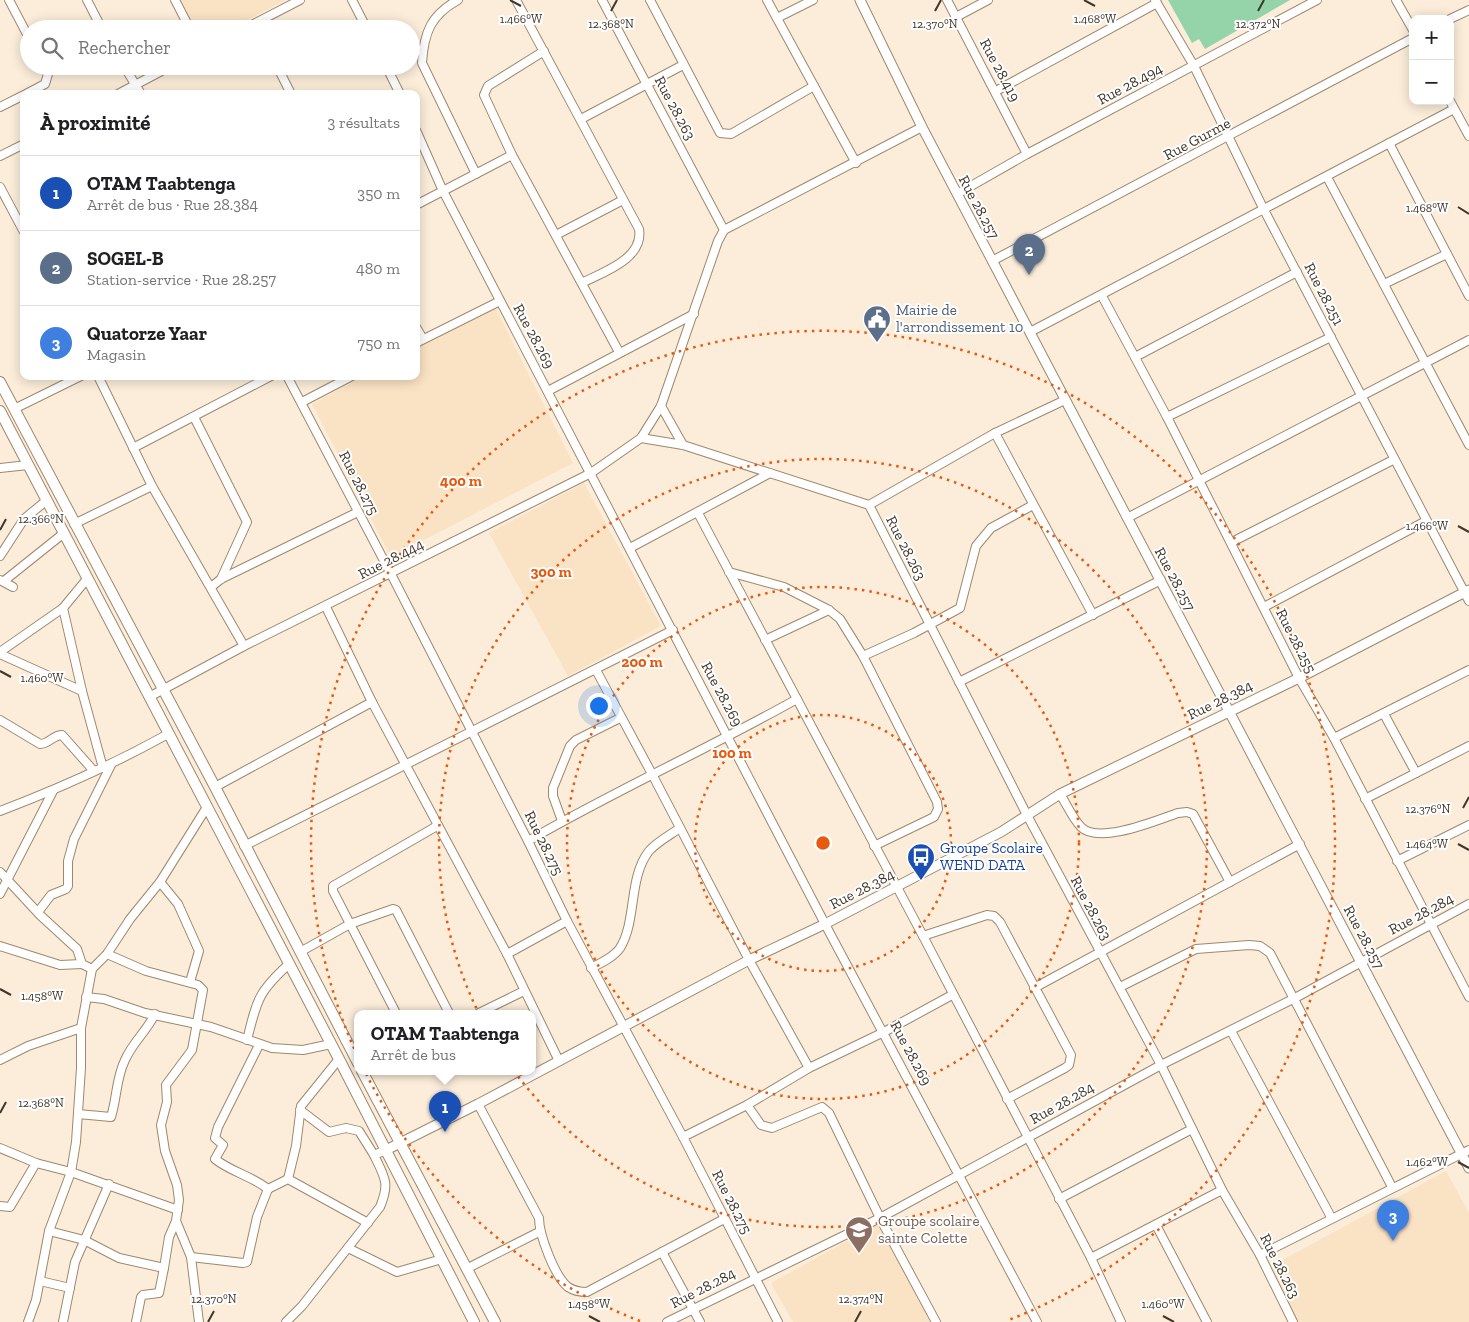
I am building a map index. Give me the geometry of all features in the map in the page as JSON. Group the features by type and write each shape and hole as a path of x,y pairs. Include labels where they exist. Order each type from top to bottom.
{"main road":[{"path":"0,382 215,787 354,1055"},
{"path":"0,411 339,1059 474,1322"},
{"path":"364,1075 495,1322"}],"street":[{"path":"9,0 20,21"},
{"path":"87,0 97,20"},
{"path":"174,0 185,20"},
{"path":"267,20 300,0"},
{"path":"352,0 362,20"},
{"path":"458,0 444,8 431,23 423,42 422,62 476,174"},
{"path":"516,0 639,229 637,242 628,259 582,284"},
{"name":"Rue 28.263","path":"602,0 724,230"},
{"path":"650,0 720,133 731,134 814,86"},
{"path":"767,0 856,163"},
{"path":"777,18 813,0"},
{"name":"Rue 28.257","path":"860,0 922,127 1161,580 1227,711 1465,1152 1469,1168"},
{"name":"Rue 28.419","path":"947,0 996,91 1027,154"},
{"path":"956,17 988,0"},
{"name":"Rue 28.494","path":"957,194 1027,154 1317,0"},
{"path":"1396,0 1409,23"},
{"path":"996,91 1156,2"},
{"name":"Rue 28.251","path":"1156,2 1194,66 1263,208 1393,460 1466,591 1469,602"},
{"path":"1454,17 1469,10"},
{"name":"Rue Gurme","path":"992,261 1409,40"},
{"path":"544,51 484,91 484,95 512,155 619,352"},
{"path":"581,119 683,64"},
{"path":"33,90 45,84 48,75"},
{"path":"130,75 140,90"},
{"path":"125,90 154,75"},
{"path":"280,75 286,90"},
{"path":"390,75 398,90"},
{"path":"0,107 20,97"},
{"path":"1030,332 1102,296 1263,208 1327,177 1452,105 1469,136"},
{"path":"922,127 724,230 718,241 661,406 641,438 683,445 869,505 995,433 1065,400"},
{"name":"Rue 28.269","path":"420,139 443,191 500,301 591,472 825,924 1037,1322"},
{"path":"1389,143 1469,296"},
{"path":"0,156 20,146"},
{"path":"420,203 512,155"},
{"path":"1327,177 1469,445"},
{"path":"0,187 20,224"},
{"path":"556,236 623,200"},
{"path":"1384,284 1447,254"},
{"path":"1135,357 1297,272"},
{"name":"Rue 28.255","path":"1102,296 1167,417 1198,481 1232,542 1299,678 1334,738 1430,925 1467,987 1469,997"},
{"path":"420,341 500,301"},
{"path":"548,391 694,314"},
{"path":"1167,417 1331,337"},
{"path":"1127,518 1469,340"},
{"path":"14,409 73,380"},
{"path":"100,380 152,486 244,646"},
{"path":"133,448 263,380"},
{"name":"Rue 28.275","path":"288,380 302,402 528,841 566,921 683,1137 778,1322"},
{"path":"302,402 344,380"},
{"path":"661,406 683,445"},
{"path":"194,417 247,522 222,579"},
{"path":"995,433 1093,616"},
{"name":"Rue 28.444","path":"148,697 244,646 326,607 591,472 641,438"},
{"path":"1232,542 1393,460"},
{"path":"0,468 28,464"},
{"path":"630,548 770,473"},
{"path":"74,524 152,486"},
{"path":"0,556 24,519 47,500"},
{"name":"Rue 28.263","path":"869,505 1028,816 1161,1065 1222,1190 1260,1255 1293,1322"},
{"path":"863,656 960,608 976,546 991,528 1033,505"},
{"path":"211,587 222,579 358,512"},
{"path":"698,513 897,886 952,996 1091,1258 1121,1322"},
{"path":"1264,607 1426,521"},
{"path":"13,587 2,580 64,533"},
{"path":"729,572 784,587 829,610 840,619 863,656 937,802 938,810 934,816 874,846"},
{"path":"82,691 0,653 63,608 87,579"},
{"path":"959,682 1161,580"},
{"name":"Rue 28.384","path":"536,1073 748,960 825,924 897,886 1028,816 1060,794 1227,711 1299,678 1466,591"},
{"path":"326,607 372,702 507,954 534,1010"},
{"path":"63,608 82,691 103,768"},
{"path":"765,640 829,610"},
{"path":"244,846 673,630"},
{"path":"596,670 748,960 809,1068"},
{"path":"1334,738 1469,670"},
{"path":"528,841 652,774 729,737 797,699"},
{"path":"215,787 372,702"},
{"path":"1384,714 1416,774"},
{"path":"562,821 553,796 554,788 570,746 576,740 620,718"},
{"path":"0,720 40,744 44,744 57,735 62,735 93,770"},
{"path":"0,811 53,791 93,770 111,765 168,734"},
{"path":"1365,799 1469,746"},
{"path":"38,912 50,895 66,889 68,886 68,861 74,839 111,765"},
{"path":"0,894 53,791"},
{"path":"1060,794 1081,827 1090,833 1107,834 1178,813 1187,812 1193,814 1230,882"},
{"path":"28,1322 40,1282 49,1231 71,1172 78,1114 81,1028 92,969 107,954 130,919 160,882 206,807"},
{"path":"1397,861 1469,825"},
{"path":"394,1010 333,891 333,886 437,826"},
{"path":"591,968 607,959 619,948 628,922 638,875 649,852 680,828"},
{"path":"1034,988 1300,844"},
{"path":"0,872 77,950 82,964"},
{"path":"160,882 178,904 199,951 190,982"},
{"name":"Rue 28.284","path":"667,1322 880,1218 1161,1065 1295,998 1469,904"},
{"path":"300,952 350,924 389,908 396,910 447,1010"},
{"path":"923,936 987,915 994,916 1000,922 1071,1055 1071,1060 1065,1068 1007,1099"},
{"path":"507,954 566,921"},
{"path":"1120,987 1196,949 1250,945 1260,946 1270,953 1392,1187"},
{"path":"0,946 60,965 82,964 92,969"},
{"path":"107,954 146,971 190,982 202,987 203,990 192,1050 166,1085 167,1102 161,1125 165,1152 177,1185 178,1210 176,1221 169,1237 159,1293 143,1294 136,1322"},
{"path":"247,1040 256,1004 266,984 289,964"},
{"path":"485,1010 524,991"},
{"path":"683,1137 747,1104 809,1068 884,1032 952,996"},
{"path":"86,997 104,999 133,1009 198,1023 259,1045 303,1050 331,1044"},
{"path":"78,1114 111,1117 117,1081 125,1059 134,1044 147,1030 155,1014"},
{"path":"536,1015 559,1061"},
{"path":"0,1060 9,1053 81,1028"},
{"path":"1231,1031 1331,1217"},
{"path":"259,1045 218,1127 216,1140 223,1145 215,1159 241,1176 259,1181 268,1189"},
{"path":"191,1257 245,1263 257,1217 268,1189 288,1179 296,1146 300,1110 339,1059"},
{"name":"Rue 28.384","path":"386,1150 533,1075"},
{"path":"478,1104 539,1218 539,1232 562,1281 567,1286 580,1292 587,1292 724,1219"},
{"path":"747,1104 761,1125 772,1128 779,1127 816,1109 822,1107 826,1109 880,1218 936,1322"},
{"path":"286,1322 302,1306 368,1223 386,1195 384,1175 359,1131 346,1128 329,1132 300,1110"},
{"path":"1059,1199 1192,1129"},
{"path":"0,1148 36,1163 109,1184 178,1210"},
{"path":"374,1155 386,1150"},
{"path":"1260,1255 1331,1217 1465,1152"},
{"path":"0,1206 10,1208 36,1163"},
{"path":"288,1179 368,1223"},
{"path":"63,1322 73,1268 109,1184"},
{"path":"1091,1258 1222,1190"},
{"path":"176,1221 191,1257 199,1322"},
{"path":"1156,1225 1207,1322"},
{"path":"49,1231 84,1240 119,1258 164,1268"},
{"path":"466,1269 539,1232"},
{"path":"348,1248 397,1272 442,1259"},
{"path":"662,1252 700,1322"},
{"path":"40,1282 70,1288"}],"shaded area":[{"path":"177,0 286,0 247,20 187,20"},
{"path":"495,307 573,463 391,557 312,404 357,380 420,380 420,347"},
{"path":"584,483 661,626 568,676 489,533"},
{"path":"1446,1171 1469,1213 1469,1322 1295,1322 1266,1269"},
{"name":"Groupe scolaire sainte Colette","path":"878,1224 930,1322 793,1322 771,1283"}],"green space":[{"path":"1168,0 1290,0 1205,49 1199,39 1192,43"}],"place":[{"name":"SOGEL-B","path":"1029,275"},
{"name":"Mairie de l'arrondissement 10","path":"877,343"},
{"name":"Groupe Scolaire WEND DATA","path":"921,881"},
{"name":"OTAM Taabtenga","path":"445,1132"},
{"name":"Quatorze Yaar","path":"1393,1241"},
{"name":"Groupe scolaire sainte Colette","path":"859,1254"}]}
